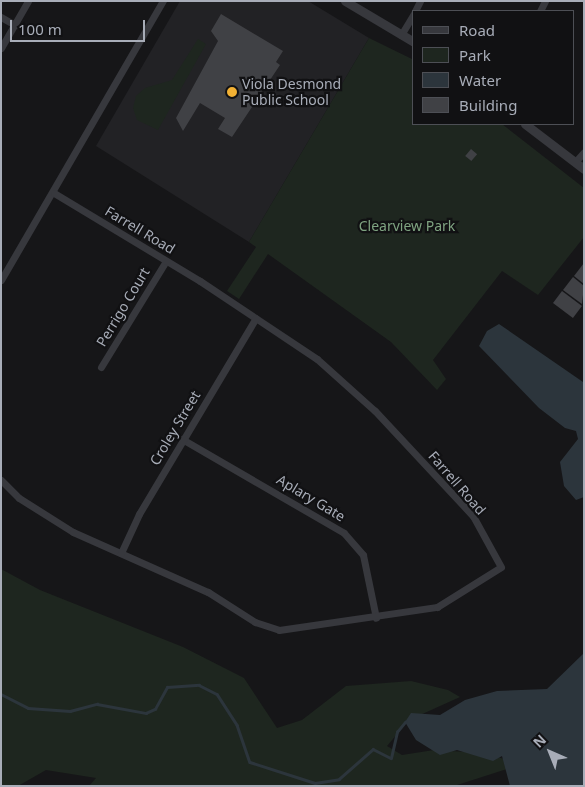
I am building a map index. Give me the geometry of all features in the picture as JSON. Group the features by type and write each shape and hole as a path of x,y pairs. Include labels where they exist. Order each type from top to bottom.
{"street":[{"path":"1,48 28,1"},
{"path":"1,280 54,193 163,1"},
{"path":"345,1 412,41"},
{"path":"402,34 412,16"},
{"path":"1,17 15,25"},
{"path":"526,125 584,169"},
{"path":"575,162 584,152"},
{"name":"Farrell Road","path":"1,480 20,498 73,532 121,553 279,630 437,608 501,567 473,516 375,411 317,359 166,260 54,193"},
{"name":"Perrigo Court","path":"101,367 166,260"},
{"name":"Croley Street","path":"121,553 182,439 256,318"},
{"name":"Aplary Gate","path":"182,439 344,533 363,555 376,618"}],"shaded area":[{"name":"Viola Desmond Public School","path":"180,1 308,1 369,38 249,242 96,146"}],"green space":[{"name":"Clearview Park","path":"369,38 412,59 412,125 503,125 584,188 584,237 538,295 502,271 433,360 446,379 437,390 391,342 268,254 239,299 227,291 256,247 249,242"},
{"path":"198,39 206,44 158,130 137,120 133,108 136,96 145,88 172,80"},
{"path":"1,569 40,590 183,647 244,678 277,728 302,720 346,686 411,681 448,690 460,697 409,720 387,746 402,755 434,750 484,753 504,759 510,768 454,786 89,786 96,778 46,770 18,786 1,786"}],"water":[{"path":"499,324 583,382 584,497 576,500 564,486 560,462 578,439 576,431 565,428 539,408 479,346 487,331"},
{"path":"584,653 584,786 510,786 502,756 493,761 457,750 440,755 416,740 405,722 411,713 440,715 465,700 497,691 547,689"}],"building":[{"path":"221,14 283,51 276,62 280,65 232,137 218,129 225,118 200,103 183,131 176,118 218,41 211,31"},
{"path":"471,149 477,154 471,161 465,156"},
{"path":"584,263 584,284 574,276"},
{"path":"573,277 584,286 582,304 563,290"},
{"path":"562,291 582,306 573,318 553,303"}],"waterway":[{"path":"1,694 28,708 70,711 97,704 146,713 155,709 167,687 199,685 217,694 237,725 250,762 315,783 339,779 373,749 391,758 397,732 405,722"}],"place":[{"name":"Viola Desmond Public School","path":"232,92"}]}
